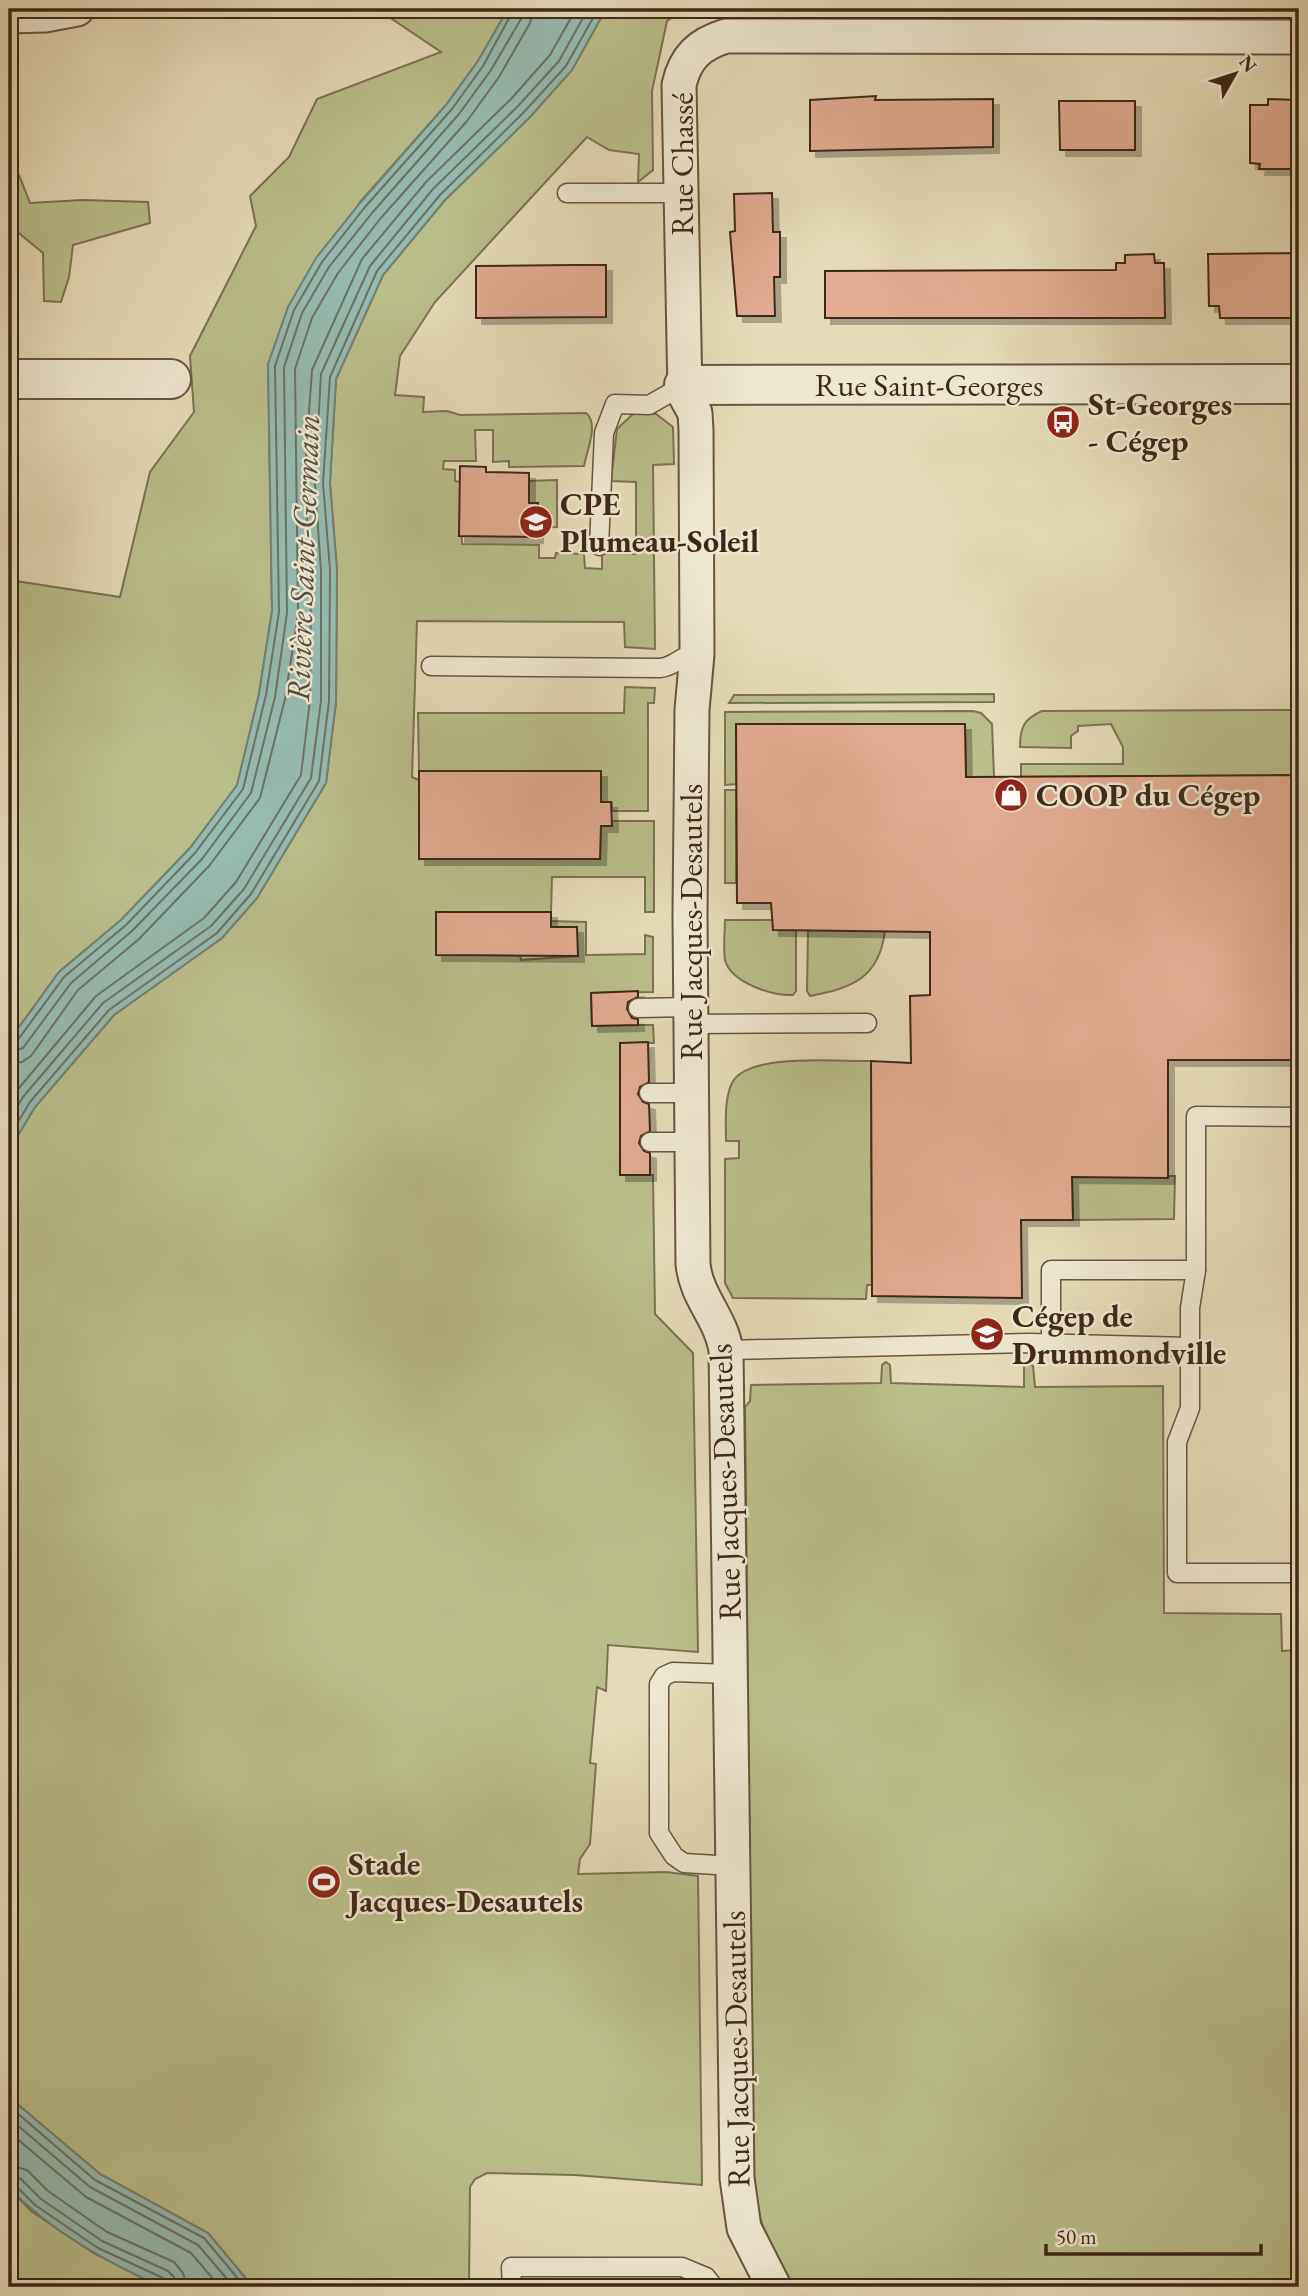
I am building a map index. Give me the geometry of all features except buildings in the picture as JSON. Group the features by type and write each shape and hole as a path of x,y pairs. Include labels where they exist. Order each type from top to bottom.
{"street":[{"path":"9,16 45,15 77,9"},
{"name":"Rue Chassé","path":"684,385 679,85 682,69 699,48 726,36 1299,37"},
{"path":"9,379 171,379"},
{"name":"Rue Saint-Georges","path":"684,385 1299,384"},
{"name":"Rue Jacques-Desautels","path":"684,385 685,395 695,413 697,654 692,710 690,1015 695,1279 724,1338 726,1350 740,2214 750,2243 774,2287"}],"lane":[{"path":"567,193 681,193"},
{"path":"598,546 604,433 615,404 649,405 684,385"},
{"path":"431,666 660,668 673,666 689,654 697,654"},
{"path":"638,1008 690,1015 867,1023"},
{"path":"649,1093 691,1093"},
{"path":"1299,1117 1196,1116 1196,1270 1190,1308 1190,1408 1177,1442 1177,1573 1299,1573"},
{"path":"650,1142 691,1142"},
{"path":"1051,1344 1051,1270 1196,1270"},
{"path":"726,1350 1051,1344 1189,1347"},
{"path":"730,1674 673,1672 664,1676 659,1684 659,1833 674,1856 684,1863 733,1866"},
{"path":"512,2287 511,2267 682,2267 706,2277 714,2287"}],"green space":[{"path":"351,9 508,9 478,61 446,105 360,202 268,364 272,611 259,694 237,786 190,848 121,920 59,972 9,1041 9,580 120,597 150,472 194,412 190,356 256,226 250,196 289,157 317,99 441,52 383,13 357,14"},
{"path":"606,9 685,9 667,21 652,91 653,170 638,182 639,154 609,150 587,137 435,302 400,356 395,395 424,397 423,412 447,411 460,415 586,413 590,417 592,430 584,466 509,467 509,461 493,462 493,430 475,430 476,461 444,461 443,469 455,470 455,481 460,482 462,544 539,545 539,558 555,558 556,553 584,554 585,568 602,569 602,554 636,554 636,482 611,481 617,429 633,414 656,414 673,427 674,464 653,465 655,649 625,647 624,622 417,621 412,777 600,859 601,826 611,826 612,821 654,821 654,912 645,912 645,877 552,877 551,912 437,912 436,954 520,955 521,960 577,956 577,927 551,927 550,921 586,922 586,955 645,954 645,935 653,937 653,992 591,993 592,1025 653,1025 654,1043 620,1043 620,1175 653,1175 655,1314 693,1353 698,1652 608,1645 606,1691 597,1687 590,1763 596,1764 590,1844 580,1859 578,1874 666,1872 698,1876 702,2185 575,2175 487,2173 475,2179 470,2187 469,2287 253,2287 208,2233 100,2174 9,2097 9,1150 35,1107 114,1015 222,938 257,898 326,783 336,702 337,570 330,483 336,379 383,275 445,200 530,117 572,70"},
{"path":"9,162 19,175 30,203 82,200 148,202 150,223 73,245 69,277 61,302 44,301 43,253 9,225"},
{"path":"557,480 557,527 537,528 538,503 529,503 529,481"},
{"path":"625,687 655,688 654,703 648,703 648,811 612,811 612,802 601,802 601,771 419,771 418,713 624,713"},
{"path":"994,694 994,702 729,703 734,695"},
{"path":"1299,710 1299,775 1021,777 1021,764 1123,764 1123,747 1111,724 1078,726 1078,731 1071,736 1071,748 1020,747 1024,724 1042,711"},
{"path":"725,712 981,713 992,724 994,777 966,777 965,724 736,724 736,784 725,785"},
{"path":"725,790 736,790 736,883 725,883"},
{"path":"725,920 773,920 796,930 796,991 793,995 764,990 735,975 724,955"},
{"path":"808,930 885,931 877,960 861,978 850,985 810,996 807,991"},
{"path":"818,1060 871,1061 872,1285 867,1285 866,1299 733,1298 725,1283 725,1159 739,1158 739,1141 726,1141 727,1104 732,1083 741,1073 775,1063"},
{"path":"1175,1176 1174,1219 1073,1220 1072,1177"},
{"path":"886,1362 890,1365 891,1383 1024,1387 1024,1365 1027,1362 1033,1366 1035,1387 1163,1386 1164,1613 1281,1614 1282,1651 1297,1650 1296,1614 1299,1613 1299,2287 795,2287 767,2238 753,2183 745,1407 750,1401 751,1385 881,1383 882,1365"},
{"path":"9,2188 31,2211 95,2254 163,2287 9,2287"}],"water":[{"name":"Rivière Saint-Germain","path":"508,9 606,9 572,70 530,117 445,200 383,275 336,379 330,483 337,570 336,702 326,783 257,898 222,938 114,1015 35,1107 9,1150 9,1041 59,972 121,920 190,848 237,785 259,694 272,611 268,364 288,307 316,258 446,105 478,61"},
{"path":"9,2097 100,2174 208,2233 253,2287 162,2287 100,2256 43,2219 9,2188"}],"place":[{"name":"St-Georges - Cégep","path":"1063,422"},
{"name":"CPE Plumeau-Soleil","path":"536,522"},
{"name":"COOP du Cégep","path":"1011,795"},
{"name":"Cégep de Drummondville","path":"987,1334"},
{"name":"Stade Jacques-Desautels","path":"324,1882"}]}
